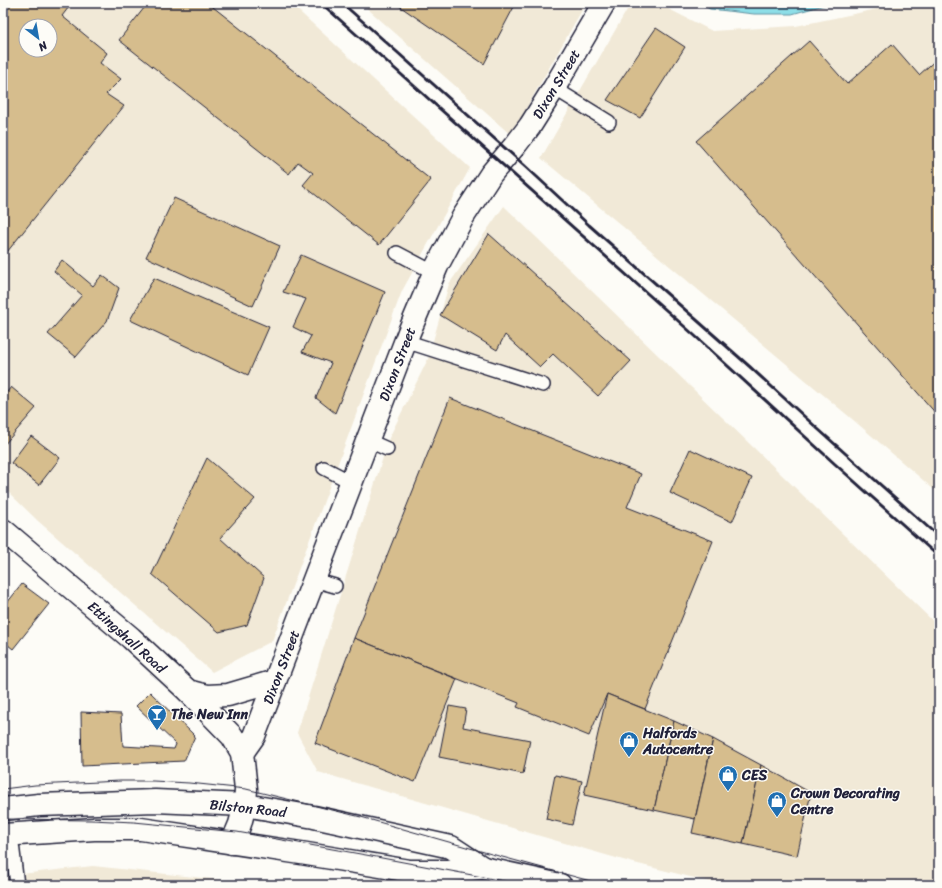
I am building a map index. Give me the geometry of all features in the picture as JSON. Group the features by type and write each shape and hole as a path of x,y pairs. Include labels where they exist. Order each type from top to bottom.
{"main road":[{"name":"Dixon Street","path":"242,753 254,736 405,341 435,273 463,217 491,174 530,126 604,3"},
{"name":"Ettingshall Road","path":"3,530 131,638 188,691 232,736 242,753"},
{"path":"188,691 207,696 228,695 275,681"},
{"path":"232,843 240,824 245,805 246,789 242,753"},
{"name":"Bilston Road","path":"3,809 39,805 155,801 245,805 314,817 451,847 483,868"},
{"name":"Bilston Road","path":"7,835 94,829 141,829 301,853 409,878 447,871 483,868 560,885"}],"lane":[{"path":"554,88 609,122"},
{"path":"397,253 435,273"},
{"path":"405,341 543,386"},
{"path":"367,440 387,448"},
{"path":"324,468 351,482"},
{"path":"314,580 335,586"},
{"path":"7,835 8,860 17,885"}],"shaded area":[{"path":"3,3 290,3 470,168 402,291 272,641 212,672 38,521 3,487"},
{"path":"361,3 586,3 511,135"},
{"path":"631,3 657,3 712,31 796,26 906,3 939,3 939,494 858,424 541,158"},
{"path":"504,206 939,627 939,885 723,885 630,862 318,772 297,733 389,438 428,359 449,284"},
{"path":"93,866 268,885 3,885 3,876"}],"water":[{"path":"698,3 831,3 792,14 754,14 710,9"}],"building":[{"path":"3,3 72,3 62,16 107,53 100,63 121,79 106,94 124,106 3,257"},
{"path":"148,3 208,3 431,180 379,245 303,185 313,173 298,162 289,174 119,40"},
{"path":"395,3 516,3 484,64"},
{"path":"656,28 685,47 640,118 607,100"},
{"path":"809,41 847,84 892,44 919,75 939,57 939,417 696,141"},
{"path":"174,198 280,246 253,306 146,257"},
{"path":"489,234 631,361 598,396 553,354 540,367 505,335 497,350 440,315"},
{"path":"301,255 385,292 335,413 316,398 331,363 302,352 311,336 293,327 306,299 283,292"},
{"path":"62,260 93,286 102,275 119,288 107,321 76,357 48,334 82,295 54,271"},
{"path":"154,278 269,327 248,375 130,320"},
{"path":"11,387 36,408 3,446 3,397"},
{"path":"450,398 641,474 627,507 713,541 645,709 607,694 589,736 517,707 519,703 354,638"},
{"path":"31,436 60,458 39,485 11,463"},
{"path":"690,449 752,478 732,522 670,493"},
{"path":"207,458 255,499 220,538 264,578 247,625 219,632 152,574"},
{"path":"22,584 49,604 13,649 3,641 3,608"},
{"path":"354,638 457,679 415,782 315,743"},
{"path":"150,692 195,736 184,761 82,766 81,712 121,714 123,746 174,749 176,744 136,706"},
{"name":"Halfords Autocentre","path":"607,694 674,721 654,810 584,795"},
{"path":"449,706 466,709 463,727 530,740 523,774 439,757"},
{"path":"674,721 713,739 695,819 654,810"},
{"name":"CES","path":"713,739 761,765 743,844 692,833"},
{"name":"Crown Decorating Centre","path":"761,765 811,793 797,856 743,844"},
{"path":"555,775 582,781 572,825 546,819"}],"tram line":[{"path":"3,789 35,785 120,781 189,783 246,789 361,817 605,885"},
{"path":"3,819 134,822 237,832 525,885"}],"railway":[{"path":"321,3 694,335 939,557"},
{"path":"342,3 939,537"}],"place":[{"name":"The New Inn","path":"157,731"},
{"name":"Halfords Autocentre","path":"629,758"},
{"name":"CES","path":"728,792"},
{"name":"Crown Decorating Centre","path":"777,818"}]}
